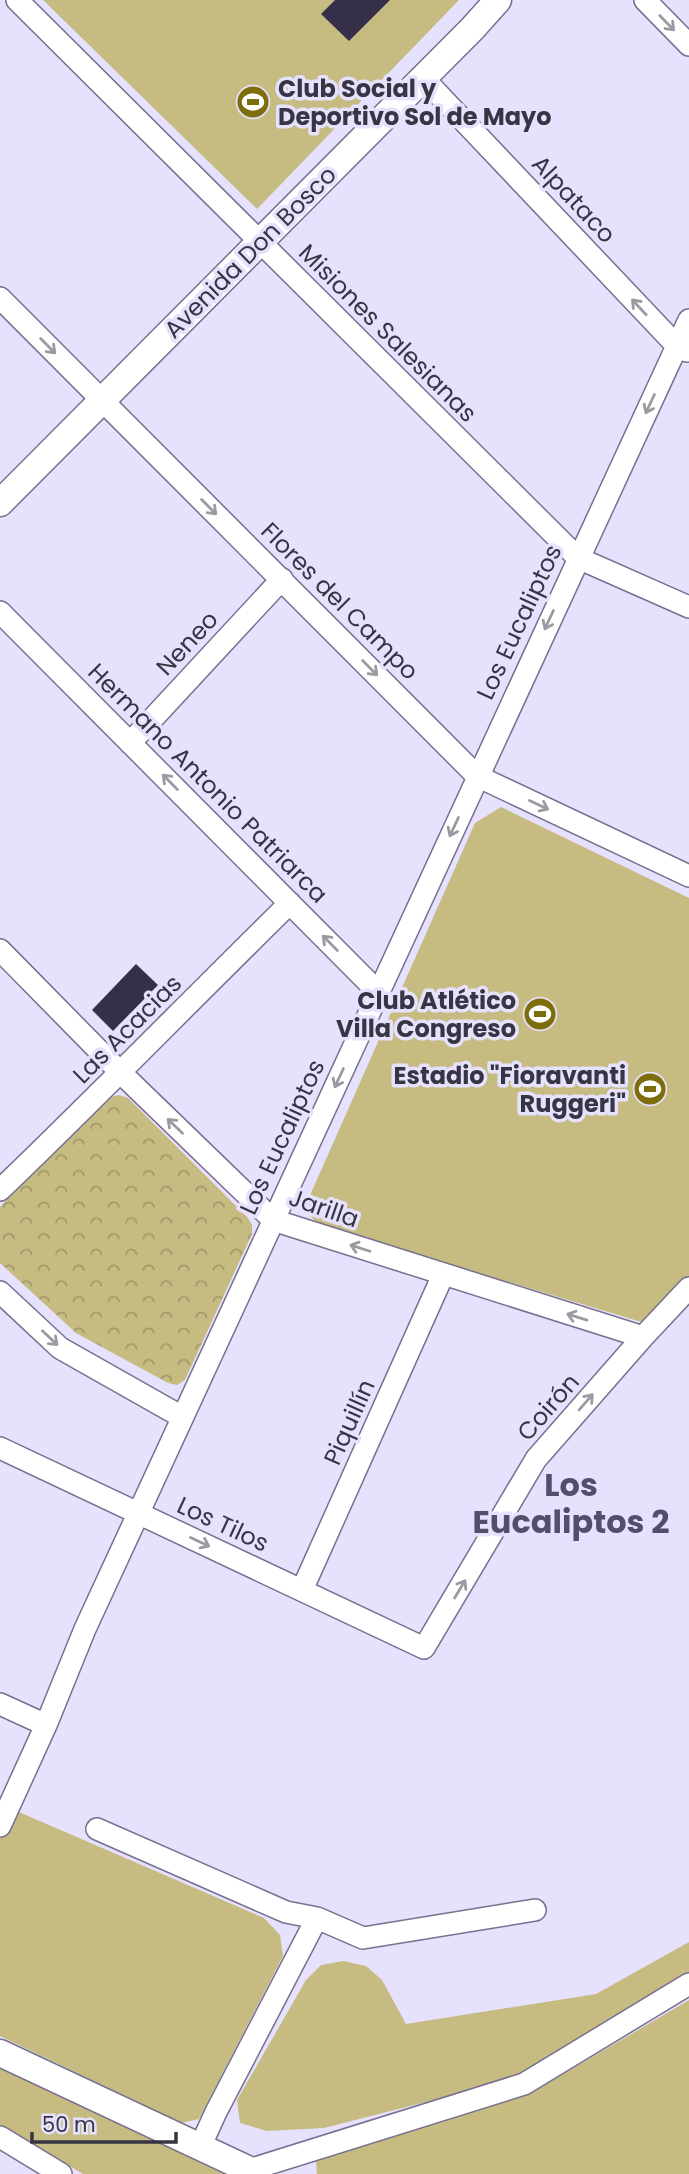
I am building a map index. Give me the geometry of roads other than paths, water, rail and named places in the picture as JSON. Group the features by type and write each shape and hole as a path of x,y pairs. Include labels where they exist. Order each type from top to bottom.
{"main road":[{"name":"Avenida Don Bosco","path":"0,503 423,79 498,0"},
{"path":"0,2053 254,2172"}],"street":[{"name":"Misiones Salesianas","path":"17,0 578,558 689,607"},
{"path":"645,0 689,45"},
{"name":"Alpataco","path":"423,79 683,349"},
{"name":"Flores del Campo","path":"0,298 477,776 689,876"},
{"name":"Los Eucaliptos","path":"0,1826 47,1725 85,1629 477,776 578,558 683,349 689,320"},
{"name":"Neneo","path":"131,743 282,579"},
{"name":"Hermano Antonio Patriarca","path":"0,612 378,992"},
{"name":"Las Acacias","path":"0,1190 290,903"},
{"name":"Jarilla","path":"0,950 121,1073 273,1220 643,1337"},
{"name":"Piquillín","path":"302,1590 443,1275"},
{"name":"Coirón","path":"424,1648 536,1459 689,1287"},
{"path":"0,1292 60,1348 183,1417"},
{"name":"Los Tilos","path":"0,1448 424,1648"},
{"path":"0,1704 47,1725"},
{"path":"97,1829 286,1912 317,1918 363,1938 536,1910"},
{"path":"200,2147 317,1918"},
{"path":"254,2172 524,2084 689,1984"},
{"path":"0,2137 61,2174"}],"place":[{"name":"Club Social y Deportivo Sol de Mayo","path":"253,102"},
{"name":"Club Atlético Villa Congreso","path":"540,1014"},
{"name":"Estadio \"Fioravanti Ruggeri\"","path":"650,1089"}],"district":[{"name":"Los Eucaliptos 2","path":"571,1502"}]}
